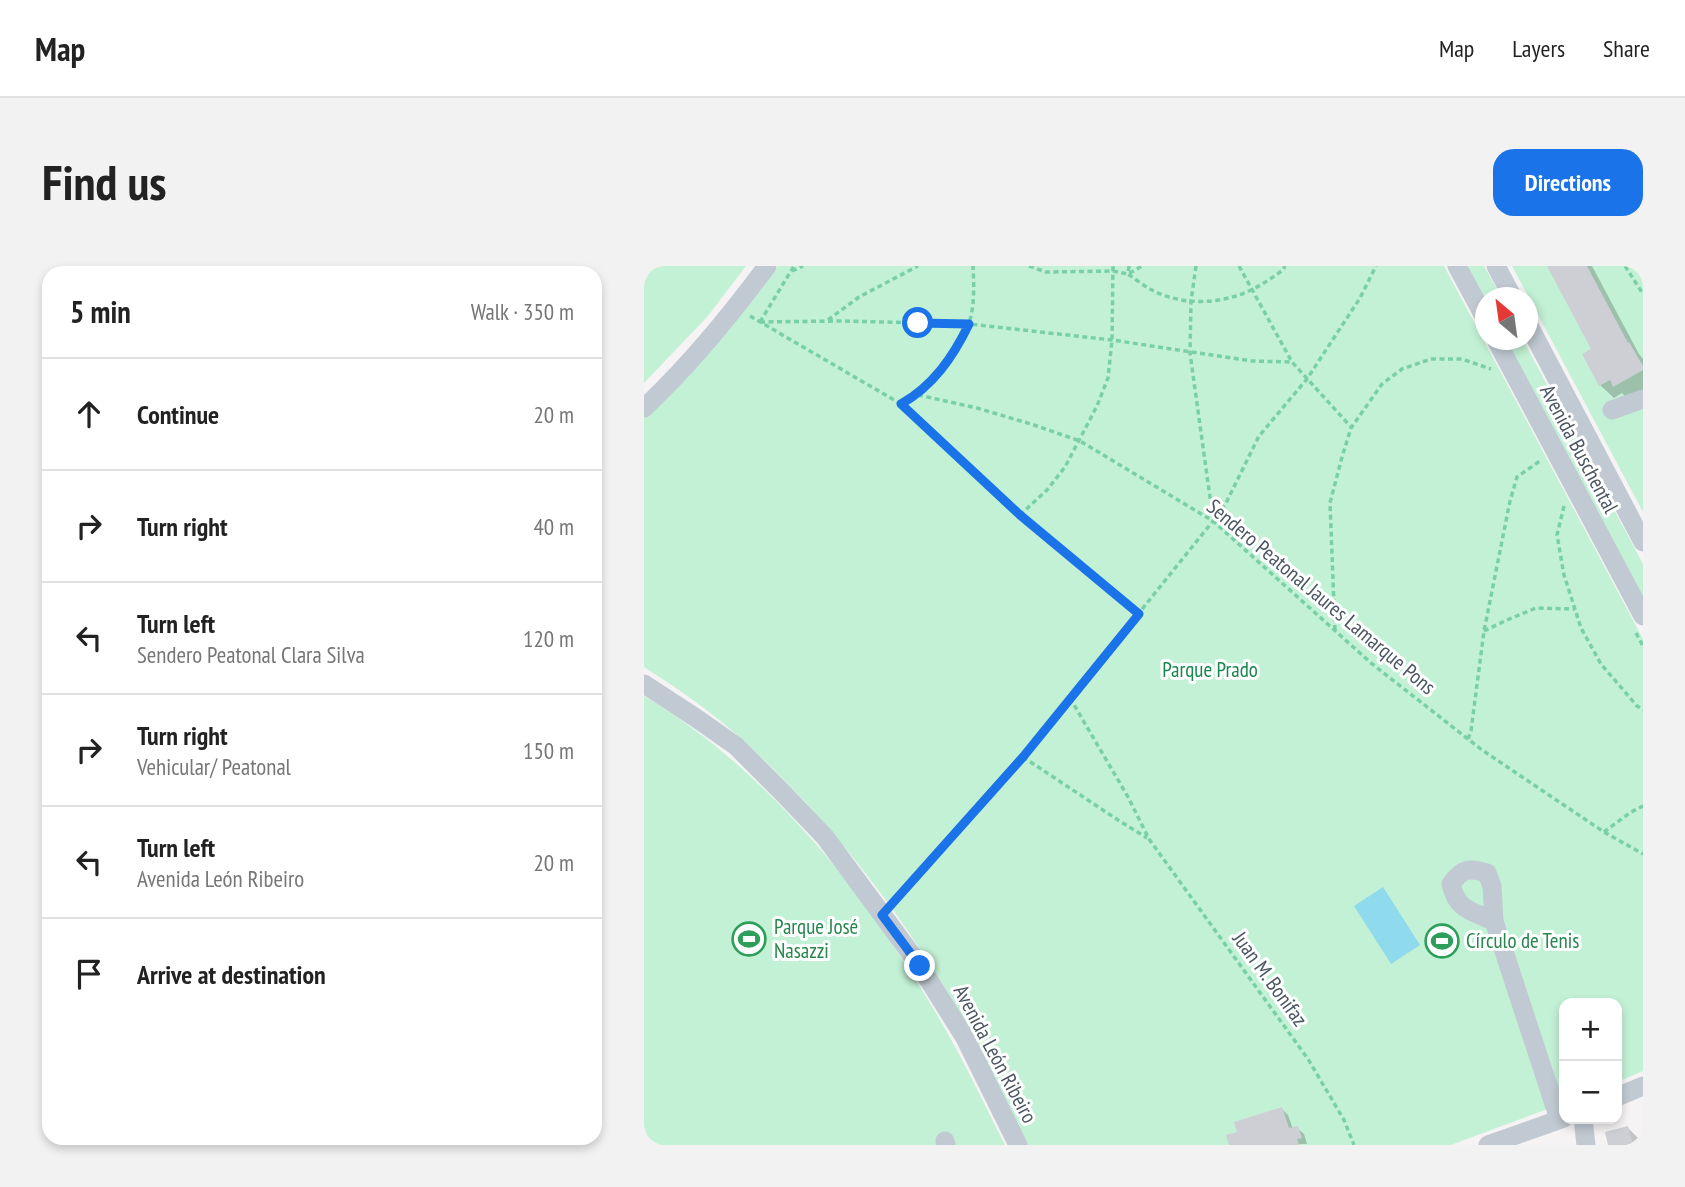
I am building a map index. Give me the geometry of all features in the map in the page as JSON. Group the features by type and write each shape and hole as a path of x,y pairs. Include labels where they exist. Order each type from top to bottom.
{"street":[{"path":"644,408 695,356 767,266"},
{"path":"1457,266 1475,300"},
{"path":"1496,266 1507,287"},
{"name":"Avenida Buschental","path":"1538,343 1643,542"},
{"name":"Avenida Buschental","path":"1501,350 1643,616"},
{"path":"1612,410 1643,398"},
{"name":"Avenida León Ribeiro","path":"644,684 736,746 825,837 920,966 965,1038 1018,1145"},
{"path":"1494,921 1559,1110"},
{"path":"1622,1095 1643,1086"},
{"path":"1488,1145 1559,1120"},
{"path":"1584,1124 1586,1145"}],"path":[{"path":"760,322 794,266"},
{"path":"790,272 803,266"},
{"path":"827,321 859,297 918,266"},
{"path":"901,404 918,395 941,372 958,348 969,324 974,291 973,266"},
{"path":"1029,266 1046,272 1113,268 1171,298 1209,302 1252,290 1285,266"},
{"path":"1128,274 1129,266"},
{"path":"1128,274 1142,266"},
{"path":"1196,266 1191,300 1190,353 1213,521"},
{"path":"1239,266 1292,362 1351,428"},
{"path":"882,915 1023,757 1213,521 1225,505 1259,436 1307,379 1360,298 1376,266"},
{"path":"1625,266 1643,294"},
{"path":"1020,515 1047,490 1065,467 1097,406 1108,378 1112,340 1113,268"},
{"path":"736,307 901,404 1020,515 1139,614"},
{"path":"760,322 969,324 1112,340 1252,361 1292,362"},
{"path":"1335,630 1330,503 1351,428 1382,384 1402,369 1431,359 1462,359 1493,369"},
{"name":"Sendero Peatonal Jaures Lamarque Pons","path":"918,395 977,408 1080,441 1213,521 1371,663 1482,750 1604,832 1643,854"},
{"path":"1468,739 1484,631 1510,500 1517,477 1541,460"},
{"path":"1565,501 1557,535 1564,575 1581,628 1601,663 1643,710"},
{"path":"1484,631 1536,608 1575,609"},
{"name":"Juan M. Bonifaz","path":"1070,698 1128,797 1149,839 1308,1059 1344,1120 1354,1145"},
{"name":"Juan M. Bonifaz","path":"1023,757 1149,839"},
{"path":"1604,832 1643,806"}],"green space":[{"path":"644,266 746,266 707,317 644,383"},
{"name":"Parque Prado","path":"778,266 1444,266 1475,324 1475,350 1489,350 1643,639 1643,1071 1622,1080 1622,998 1559,998 1559,1105 1451,1145 1027,1145 973,1035 907,929 870,879 831,831 746,743 697,703 644,667 644,418 748,304"},
{"path":"1466,266 1484,266 1496,287 1477,287"},
{"path":"1512,266 1643,266 1643,512 1538,315 1538,287 1523,287"},
{"path":"1510,350 1528,350 1643,564 1643,597"},
{"name":"Parque José Nasazzi","path":"644,696 690,727 734,762 775,800 851,887 916,980 968,1071 1005,1145 644,1145"}],"water":[{"path":"1383,887 1420,945 1391,964 1354,906"}],"building":[{"path":"1547,266 1587,266 1643,370 1613,387 1610,380 1599,386 1582,354 1591,349"},
{"path":"1282,1107 1289,1128 1298,1126 1302,1138 1297,1139 1299,1145 1229,1145 1226,1135 1237,1132 1234,1122"},
{"path":"1628,1126 1633,1145 1608,1145 1605,1132"}],"place":[{"name":"Parque José Nasazzi","path":"749,939"},
{"name":"Círculo de Tenis","path":"1442,941"}],"route":[{"path":"918,323 969,324 958,348 941,372 918,395 901,404 1020,515 1139,614 1023,757 882,915 920,966"}]}
